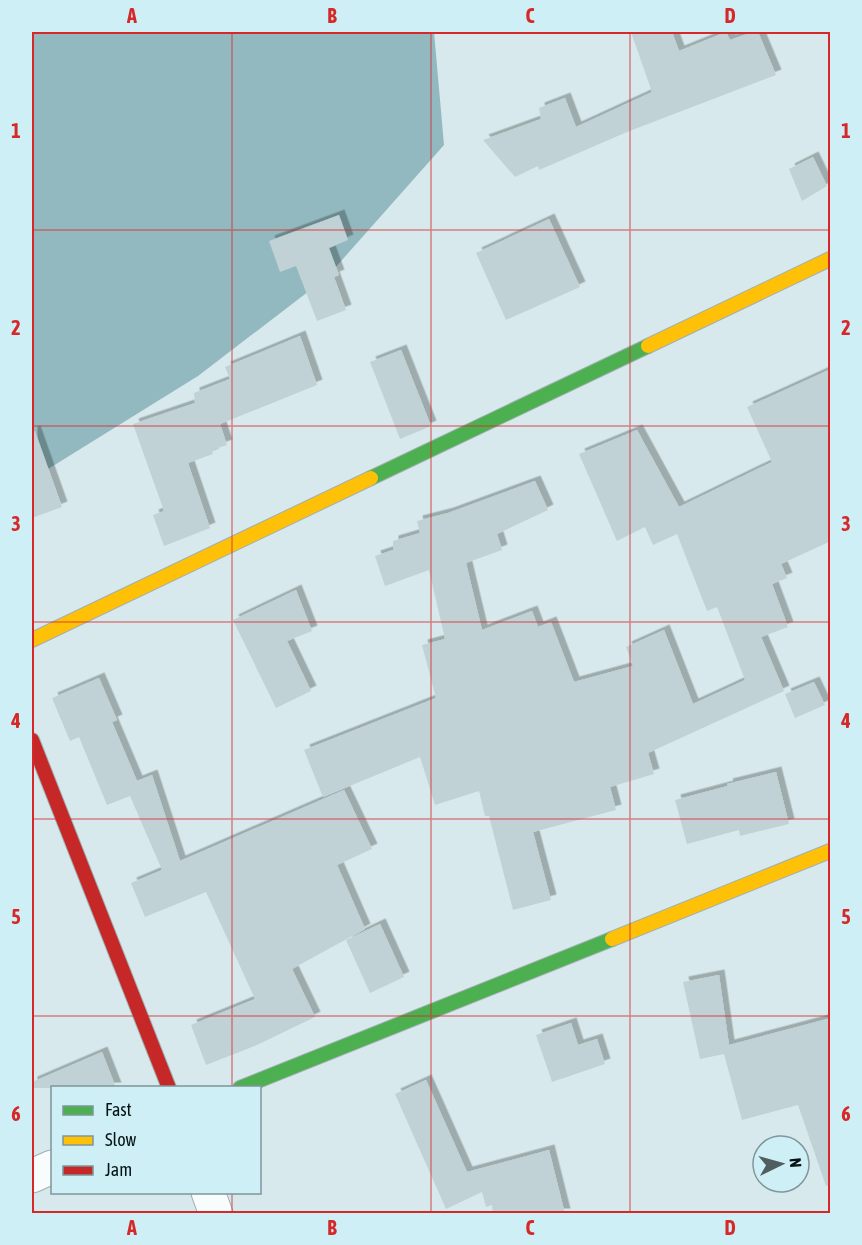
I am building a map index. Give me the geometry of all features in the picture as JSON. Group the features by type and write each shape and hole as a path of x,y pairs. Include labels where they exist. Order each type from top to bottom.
{"street":[{"path":"32,640 831,259"},
{"path":"32,740 168,1086"},
{"path":"245,1086 831,851"},
{"path":"32,1176 51,1167"},
{"path":"209,1194 216,1214"}],"water":[{"path":"32,32 434,32 444,145 326,278 198,376 32,479"}],"building":[{"path":"631,32 672,32 679,51 726,32 730,40 758,32 776,75 627,132 539,170 538,166 515,177 483,140 541,119 539,108 565,98 576,127 652,92"},
{"path":"813,157 827,186 802,201 789,169"},
{"path":"339,215 348,240 329,248 339,275 334,277 346,310 317,321 296,266 280,272 269,241"},
{"path":"549,219 580,287 506,320 476,253"},
{"path":"300,336 317,385 220,424 227,445 212,450 213,454 188,463 210,528 164,546 153,515 164,511 133,424 195,403 194,393 230,379 225,367"},
{"path":"401,350 431,426 400,439 370,362"},
{"path":"831,369 831,541 781,564 787,578 772,584 788,627 761,637 784,691 648,753 654,774 610,787 616,810 533,832 551,900 513,910 489,816 485,816 479,791 435,805 420,757 323,797 304,750 436,698 422,645 445,639 429,570 385,586 375,556 393,550 393,541 420,533 417,521 448,513 535,481 548,510 497,534 502,550 466,563 482,630 532,611 538,627 551,622 574,682 633,666 626,647 664,630 693,704 745,680 717,607 707,611 677,534 653,545 645,527 617,541 579,454 637,430 679,507 772,462 747,407"},
{"path":"35,431 62,507 32,518 32,432"},
{"path":"296,590 312,631 287,641 311,691 276,708 233,620"},
{"path":"99,678 117,720 112,722 137,781 152,775 180,861 344,790 372,849 337,865 365,929 292,969 315,1017 257,1045 206,1065 191,1025 255,999 206,892 145,917 131,883 162,870 130,796 107,805 79,737 70,741 52,698"},
{"path":"814,682 825,705 795,718 785,694"},
{"path":"776,772 789,824 740,836 739,830 687,844 675,800"},
{"path":"380,924 404,977 370,993 346,940"},
{"path":"719,975 729,1045 831,1018 831,1185 826,1186 811,1143 811,1134 808,1134 798,1105 742,1120 724,1054 700,1059 683,982"},
{"path":"571,1023 578,1045 597,1039 605,1064 552,1082 536,1035"},
{"path":"102,1052 115,1086 32,1088 32,1082"},
{"path":"426,1080 467,1172 549,1150 565,1214 493,1214 492,1205 486,1207 482,1192 446,1209 395,1094"}],"traffic: fast":[{"path":"371,478 648,346"},
{"path":"245,1086 612,939"}],"traffic: slow":[{"path":"648,346 830,259"},
{"path":"32,640 371,478"},
{"path":"612,939 830,851"}],"traffic: jam":[{"path":"32,740 168,1086"}]}
